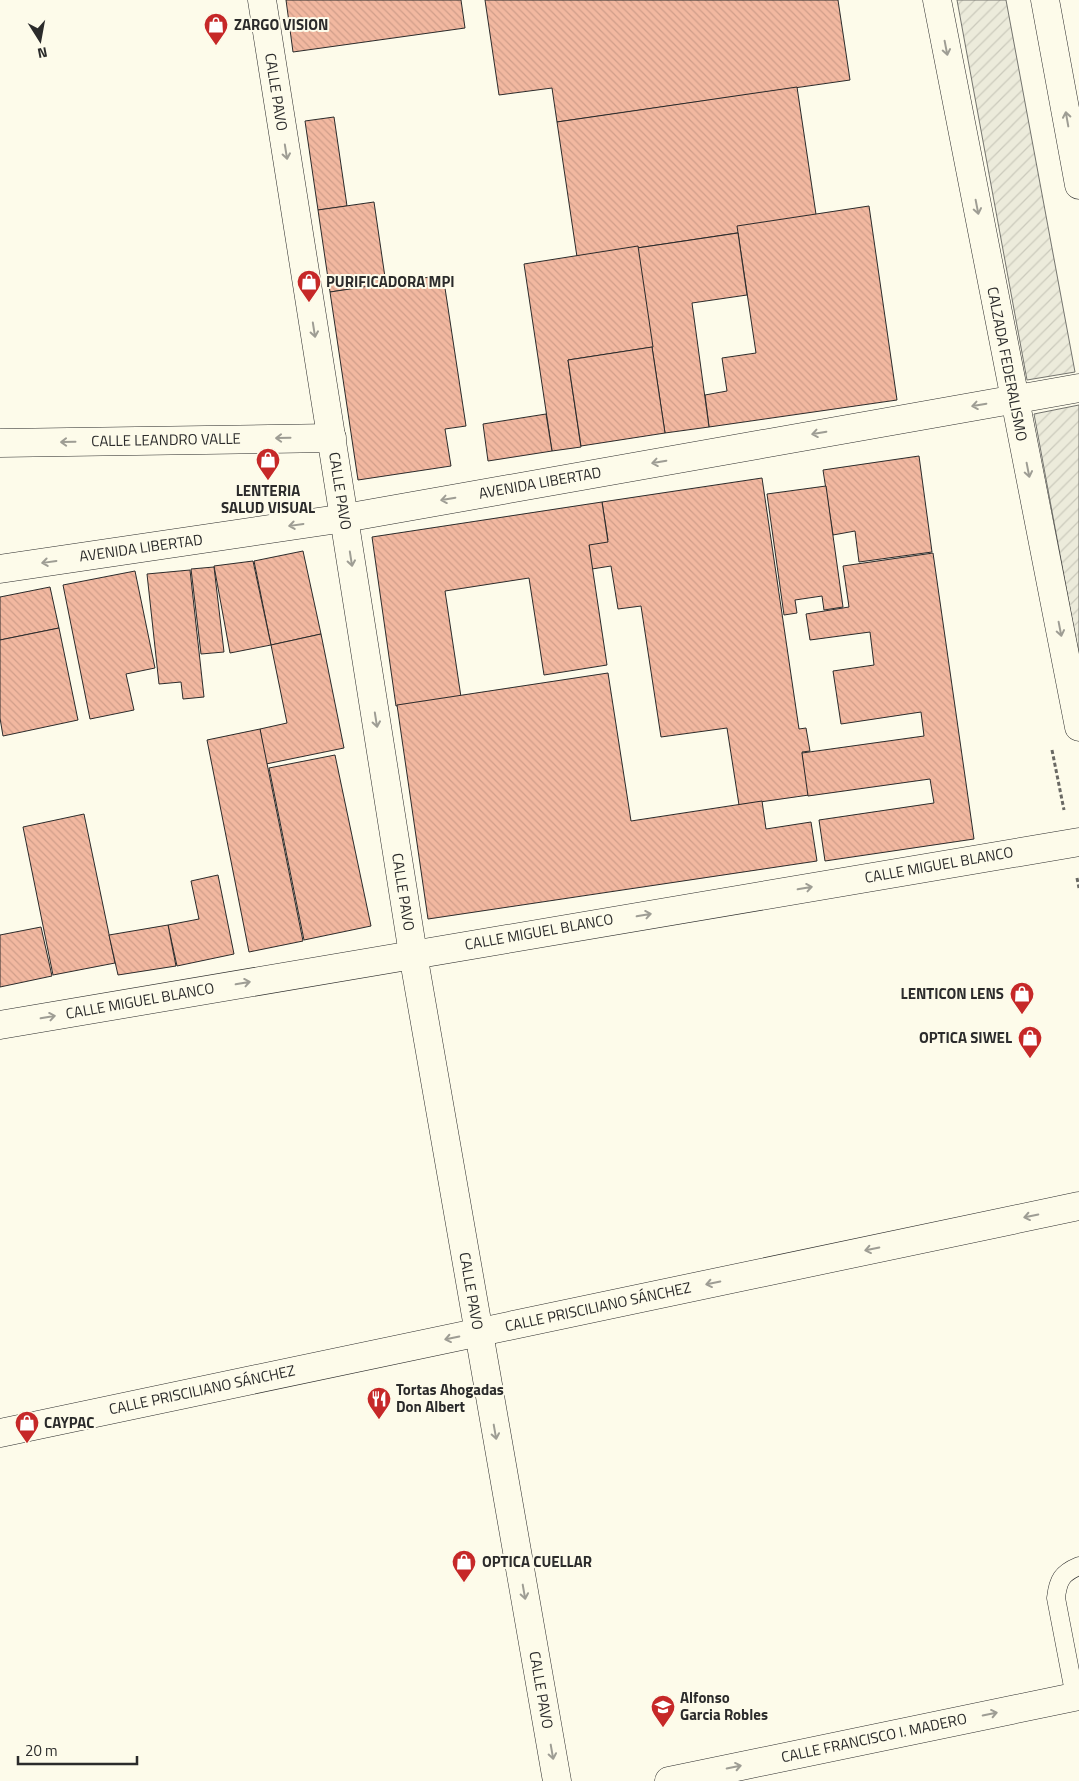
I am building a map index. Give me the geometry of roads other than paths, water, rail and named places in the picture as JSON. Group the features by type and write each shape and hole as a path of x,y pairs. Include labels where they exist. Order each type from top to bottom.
{"street":[{"name":"CALLE PAVO","path":"262,0 413,954 557,1781"},
{"name":"CALZADA FEDERALISMO","path":"937,0 1079,727"},
{"path":"1045,0 1079,185"},
{"name":"AVENIDA LIBERTAD","path":"0,569 345,518 1079,388"},
{"name":"CALLE LEANDRO VALLE","path":"0,443 332,438"},
{"name":"CALLE MIGUEL BLANCO","path":"0,1025 1079,842"},
{"name":"CALLE PRISCILIANO SÁNCHEZ","path":"0,1433 1079,1206"},
{"name":"CALLE FRANCISCO I. MADERO","path":"670,1781 1077,1697"}],"lane":[{"path":"1077,1697 1056,1598 1057,1584 1065,1573 1079,1566"}],"place":[{"name":"ZARGO VISION","path":"216,46"},
{"name":"PURIFICADORA MPI","path":"309,303"},
{"name":"LENTERIA SALUD VISUAL","path":"268,481"},
{"name":"LENTICON LENS","path":"1022,1015"},
{"name":"OPTICA SIWEL","path":"1030,1059"},
{"name":"Tortas Ahogadas Don Albert","path":"379,1420"},
{"name":"CAYPAC","path":"27,1444"},
{"name":"OPTICA CUELLAR","path":"464,1583"},
{"name":"Alfonso Garcia Robles","path":"663,1728"}]}
